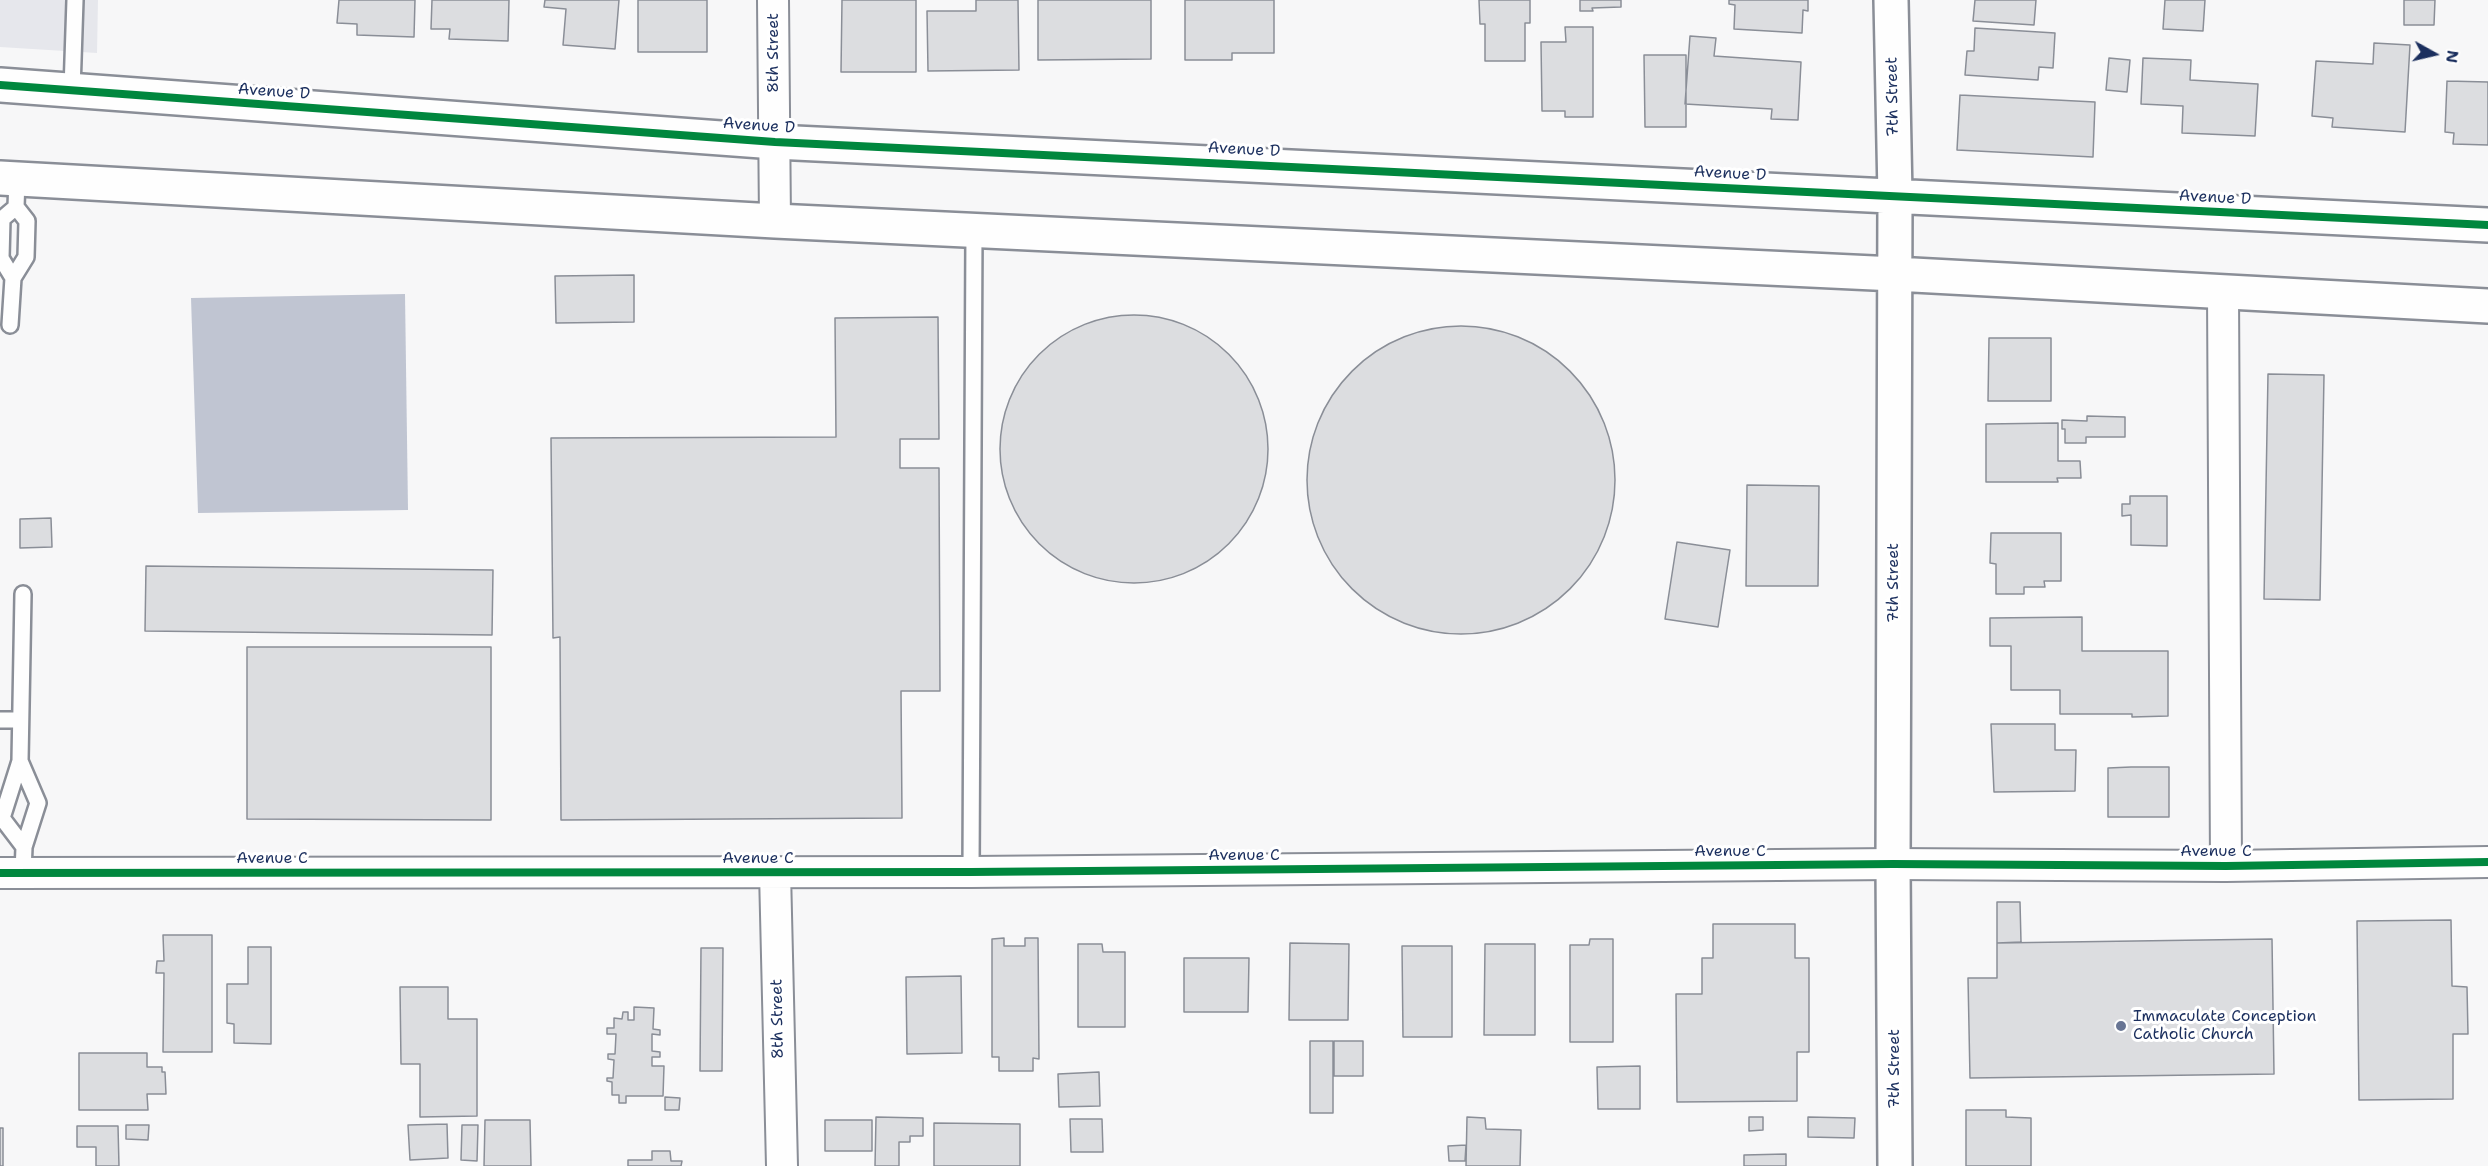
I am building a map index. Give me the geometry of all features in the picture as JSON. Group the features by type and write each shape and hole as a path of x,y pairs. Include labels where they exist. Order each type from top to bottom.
{"street":[{"name":"8th Street","path":"773,0 775,221"},
{"name":"7th Street","path":"1892,0 1895,195 1893,864 1895,1166"},
{"name":"Avenue D","path":"0,85 775,141 2488,225"},
{"path":"11,188 974,230 1894,274 2488,306"},
{"path":"2223,292 2226,866"},
{"name":"Avenue C","path":"16,865 971,872 1893,864 2226,866 2488,862"},
{"name":"8th Street","path":"775,872 782,1166"}],"lane":[{"path":"72,90 75,0"},
{"path":"10,325 6,278 1,258 2,219 11,188"},
{"path":"6,278 26,257 27,221 11,188"},
{"path":"971,872 974,230"},
{"path":"16,865 2,818 20,761 23,594"},
{"path":"0,720 20,720"},
{"path":"16,865 38,803 20,761"}],"shaded area":[{"path":"0,0 98,0 97,53 0,47"},
{"path":"405,294 408,510 198,513 191,298"}],"building":[{"path":"339,0 415,0 414,37 357,35 357,24 337,23"},
{"path":"432,0 509,0 508,41 449,39 450,29 431,29"},
{"path":"545,0 619,0 615,49 563,45 566,9 544,7"},
{"path":"638,0 707,0 707,52 638,52"},
{"path":"842,0 916,0 916,72 841,72"},
{"path":"976,0 1018,0 1019,70 928,71 927,11 976,11"},
{"path":"1038,0 1151,0 1151,59 1038,60"},
{"path":"1185,0 1274,0 1274,53 1232,53 1232,60 1185,60"},
{"path":"1479,0 1530,0 1530,23 1525,23 1525,61 1485,61 1485,24 1480,24"},
{"path":"1580,0 1621,0 1621,7 1592,8 1593,11 1580,11"},
{"path":"1729,0 1808,0 1808,11 1803,10 1802,33 1734,29 1735,5 1729,4"},
{"path":"1975,0 2036,0 2034,25 1973,21"},
{"path":"2165,0 2205,0 2203,31 2163,29"},
{"path":"2404,0 2435,0 2434,25 2404,25"},
{"path":"1565,27 1593,27 1593,117 1565,117 1565,111 1542,111 1541,42 1566,42"},
{"path":"1975,28 2055,33 2053,68 2039,67 2038,80 1965,75 1967,51 1974,51"},
{"path":"1690,36 1716,38 1714,56 1801,62 1798,120 1771,119 1772,109 1685,104"},
{"path":"2374,43 2410,45 2405,132 2332,127 2333,118 2312,116 2316,61 2373,64"},
{"path":"1644,55 1686,55 1686,127 1645,127"},
{"path":"2109,58 2130,60 2127,92 2106,90"},
{"path":"2143,58 2191,60 2190,80 2258,84 2255,136 2182,133 2183,106 2141,104"},
{"path":"2447,81 2488,82 2488,145 2453,144 2454,133 2445,132"},
{"path":"1960,95 2095,102 2093,157 1957,150"},
{"path":"634,275 634,322 556,323 555,276"},
{"path":"1147,315 1185,325 1209,337 1229,354 1246,374 1258,398 1266,423 1268,449 1266,475 1258,500 1246,524 1229,544 1209,561 1185,573 1160,581 1121,583 1083,573 1059,561 1030,534 1022,524 1010,500 1002,475 1000,436 1010,398 1022,374 1049,345 1059,337 1083,325 1108,317"},
{"path":"938,317 939,439 900,439 900,468 939,468 940,691 901,691 902,818 561,820 560,637 553,638 551,438 836,437 835,318"},
{"path":"1461,326 1506,332 1534,344 1570,371 1597,407 1609,435 1615,480 1609,525 1597,553 1570,589 1534,616 1506,628 1461,634 1416,628 1388,616 1352,589 1325,553 1313,525 1307,480 1313,435 1325,407 1352,371 1388,344 1416,332"},
{"path":"1989,338 2051,338 2051,401 1988,401"},
{"path":"2268,374 2324,375 2320,600 2264,599"},
{"path":"2087,416 2125,417 2125,437 2086,437 2086,443 2065,443 2065,429 2062,429 2062,420 2087,421"},
{"path":"2058,423 2058,461 2080,461 2081,478 2057,478 2058,482 1986,482 1986,424"},
{"path":"1747,485 1819,486 1818,586 1746,586"},
{"path":"2130,496 2167,496 2167,546 2131,545 2131,515 2122,516 2122,504 2130,504"},
{"path":"51,518 52,547 20,548 20,519"},
{"path":"1991,533 2061,533 2061,581 2044,581 2045,587 2024,587 2024,594 1996,594 1996,564 1990,563"},
{"path":"1677,542 1730,550 1718,627 1665,619"},
{"path":"146,566 493,570 492,635 145,631"},
{"path":"2082,617 2082,651 2168,651 2168,716 2060,714 2060,690 2011,690 2011,646 1990,646 1990,618"},
{"path":"247,647 491,647 491,820 247,819"},
{"path":"1991,724 2055,724 2055,750 2076,750 2075,791 1994,792"},
{"path":"2169,767 2169,817 2108,817 2108,768"},
{"path":"1997,902 2020,902 2021,942 1997,943"},
{"path":"2451,920 2452,986 2467,987 2468,1034 2453,1034 2453,1099 2359,1100 2357,921"},
{"path":"1713,924 1795,924 1795,958 1809,958 1809,1052 1797,1052 1797,1101 1677,1102 1676,994 1702,994 1702,958 1713,958"},
{"path":"163,935 212,935 212,1052 163,1052 164,973 156,973 157,961 164,961"},
{"path":"1004,938 1004,946 1025,946 1025,938 1038,938 1039,1059 1033,1058 1033,1071 999,1071 999,1057 992,1057 992,939"},
{"path":"1590,939 1613,939 1613,1042 1570,1042 1570,945 1589,945"},
{"name":"Immaculate Conception Catholic Church","path":"2272,939 2274,1074 1970,1078 1968,978 1997,978 1997,943"},
{"path":"1290,943 1349,944 1348,1020 1289,1020"},
{"path":"1078,944 1102,944 1103,952 1125,952 1125,1027 1078,1027"},
{"path":"1485,944 1535,944 1535,1035 1484,1035"},
{"path":"1402,946 1452,946 1452,1037 1403,1037"},
{"path":"248,947 271,947 271,1044 234,1043 234,1024 227,1023 227,984 248,984"},
{"path":"701,948 723,948 722,1071 700,1071"},
{"path":"1184,958 1249,958 1248,1012 1184,1012"},
{"path":"961,976 962,1053 907,1054 906,977"},
{"path":"400,987 448,987 448,1019 477,1019 477,1116 420,1117 420,1064 401,1064"},
{"path":"634,1007 654,1008 653,1029 660,1030 660,1035 652,1034 652,1051 660,1052 660,1057 652,1057 652,1066 664,1066 663,1096 626,1096 626,1103 619,1103 619,1095 612,1095 612,1082 607,1081 607,1078 613,1078 614,1060 608,1059 608,1054 615,1054 616,1034 607,1034 607,1028 614,1028 614,1018 622,1019 623,1012 628,1012 628,1020 634,1020"},
{"path":"1310,1041 1333,1041 1333,1113 1310,1113"},
{"path":"1334,1041 1363,1041 1363,1076 1334,1076"},
{"path":"79,1053 147,1053 147,1067 162,1067 162,1072 165,1072 166,1094 147,1094 148,1110 79,1110"},
{"path":"1640,1066 1640,1109 1598,1109 1597,1067"},
{"path":"1099,1072 1100,1106 1059,1107 1058,1074"},
{"path":"665,1097 680,1098 679,1110 665,1110"},
{"path":"1966,1110 2006,1110 2006,1117 2031,1118 2031,1166 1966,1166"},
{"path":"876,1117 923,1118 923,1136 910,1136 910,1142 899,1142 899,1166 875,1166"},
{"path":"1467,1117 1485,1118 1486,1129 1521,1130 1520,1166 1466,1166"},
{"path":"1749,1117 1763,1117 1763,1130 1749,1131"},
{"path":"1808,1117 1855,1118 1854,1138 1808,1137"},
{"path":"1070,1119 1102,1119 1103,1152 1071,1152"},
{"path":"485,1120 530,1120 531,1166 484,1166"},
{"path":"825,1120 872,1120 872,1151 825,1151"},
{"path":"934,1123 1020,1124 1020,1166 934,1166"},
{"path":"447,1124 448,1158 410,1160 408,1125"},
{"path":"126,1125 149,1125 148,1140 126,1139"},
{"path":"462,1125 478,1125 477,1161 461,1160"},
{"path":"77,1126 118,1126 119,1166 96,1166 96,1147 77,1147"},
{"path":"0,1128 3,1128 3,1166 0,1166"},
{"path":"1466,1145 1465,1161 1449,1161 1448,1146"},
{"path":"652,1151 670,1151 671,1161 682,1161 681,1166 628,1166 628,1160 652,1160"},
{"path":"1786,1154 1786,1166 1744,1166 1744,1155"}],"cycle path":[{"path":"0,85 775,142 2488,225"},
{"path":"0,873 971,872 1893,864 2226,866 2488,862"}],"place":[{"name":"Immaculate Conception Catholic Church","path":"2121,1026"}]}
